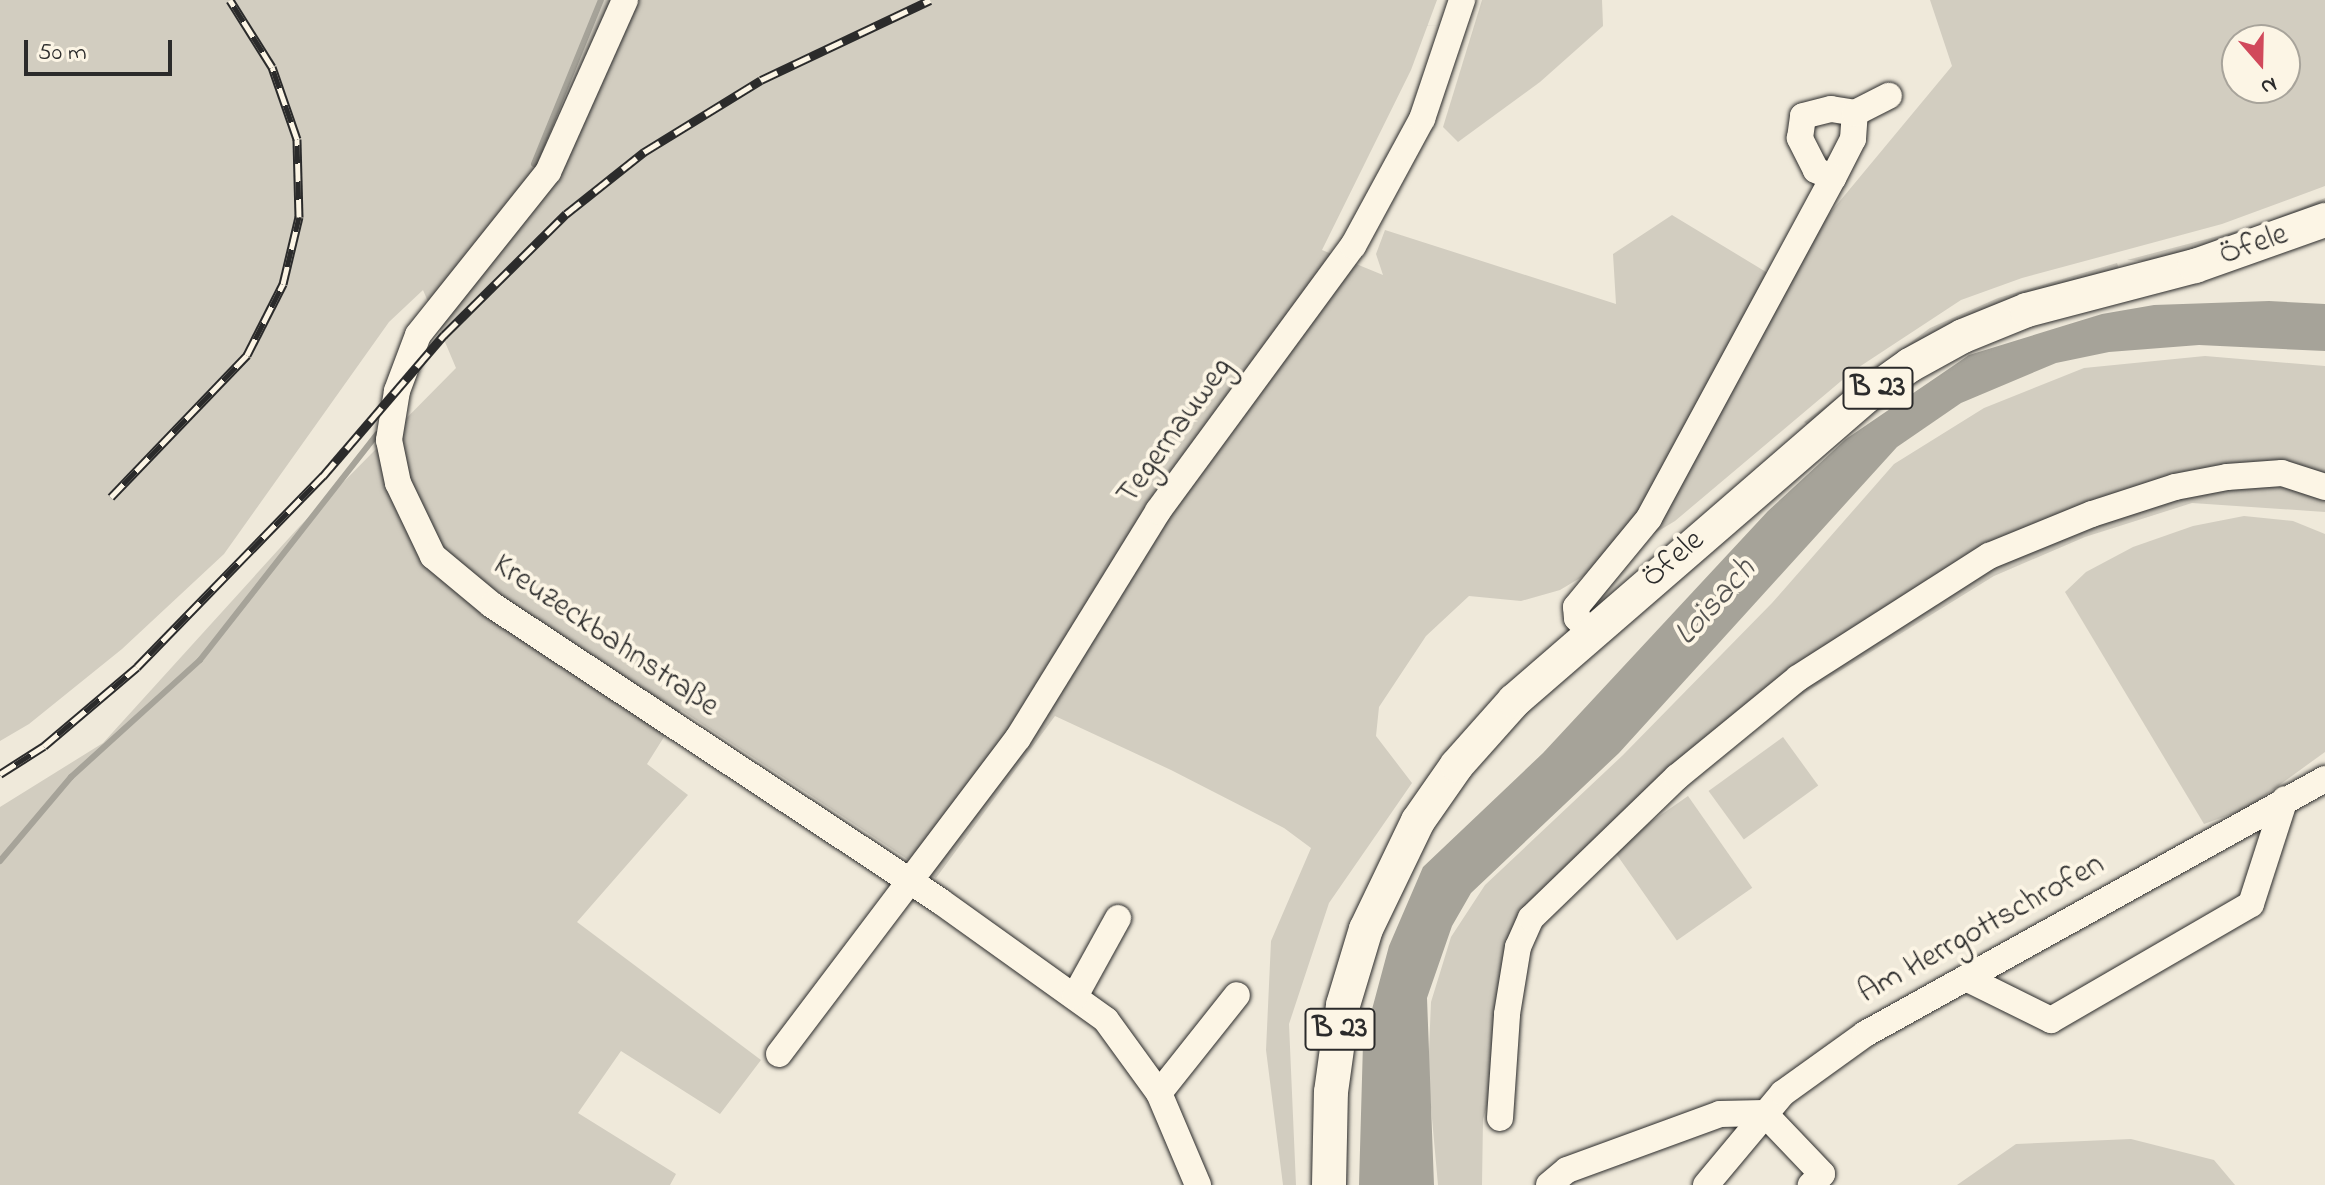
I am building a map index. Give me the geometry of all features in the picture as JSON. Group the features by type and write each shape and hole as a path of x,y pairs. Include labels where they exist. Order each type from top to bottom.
{"main road":[{"name":"Öfele","path":"1329,1185 1331,1092 1343,1005 1387,879 1457,765 1514,701 1590,632 1865,397 1910,365 1963,336 2027,310 2223,257 2325,220"}],"street":[{"name":"Kreuzeckbahnstraße","path":"625,0 548,172 418,335 397,391 389,440 398,483 433,556 492,605 1075,996 1106,1020 1159,1093 1198,1185"},
{"name":"Tegernauweg","path":"779,1054 910,885 1026,726 1158,511 1353,246 1422,119 1462,0"},
{"path":"1833,178 1816,170 1800,138 1803,116 1831,109 1855,113 1889,96"},
{"path":"1590,632 1577,618 1576,607 1649,518 1853,139 1855,113"},
{"path":"1500,1118 1513,974 1518,947 1531,918 1677,777 1798,678 1989,556 2092,514 2175,487 2227,477 2282,473 2325,487"},
{"name":"Am Herrgottschrofen","path":"1706,1185 1764,1113 1865,1034 2325,779"},
{"path":"1966,978 2051,1020 2251,904 2285,799"},
{"path":"1075,996 1118,918"},
{"path":"1159,1093 1237,995"},
{"path":"1549,1185 1567,1170 1720,1114 1764,1113 1822,1174 1811,1185"}],"shaded area":[{"path":"0,0 1437,0 1411,70 1322,250 1383,275 1376,254 1385,230 1616,304 1613,254 1672,215 1776,278 1952,66 1930,0 2325,0 2325,186 2222,224 2022,278 1961,300 1853,371 1675,521 1560,590 1521,601 1469,596 1426,636 1379,707 1376,736 1412,783 1329,903 1289,1024 1296,1185 1283,1185 1266,1050 1271,941 1311,848 1284,828 1171,770 1055,716 936,878 681,710 647,764 688,795 577,922 761,1060 720,1114 621,1051 578,1113 676,1174 670,1185 0,1185 0,807 103,743 299,527 456,368 423,290 389,322 224,554 122,649 29,724 0,741"},
{"path":"1482,0 1602,0 1603,26 1540,82 1458,142 1443,127"},
{"path":"2325,198 2325,212 2163,263 2127,260 2260,225"},
{"path":"2117,263 2119,269 1812,428 1804,422 1930,328 1998,298"},
{"path":"2205,356 2325,366 2325,512 2192,503 2085,537 1994,576 1785,705 1683,780 1512,936 1493,1087 1483,1119 1482,1185 1438,1185 1428,1074 1431,1002 1451,937 1485,885 1623,755 1772,603 1894,464 1984,408 2084,368"},
{"path":"2244,516 2293,521 2325,534 2325,752 2246,809 2204,824 2065,592 2086,572 2133,547 2193,526"},
{"path":"1783,737 1818,786 1744,840 1709,791"},
{"path":"1688,796 1752,888 1677,941 1613,849"},
{"path":"2131,1139 2214,1160 2235,1185 1957,1185 2016,1144"}],"water":[{"name":"Loisach","path":"2269,301 2325,304 2325,351 2199,345 2109,352 2056,363 1961,403 1897,447 1619,753 1471,893 1452,926 1427,998 1434,1185 1359,1185 1363,1043 1389,946 1423,867 1543,753 1768,511 1846,439 1969,355 2102,314 2154,305"}],"waterway":[{"path":"534,164 601,0"},
{"path":"0,861 71,777 200,660 377,434"}],"railway":[{"path":"111,497 247,355 283,284 299,217 297,139 272,67 230,0"},
{"path":"0,774 44,746 137,667 323,476 444,335 566,214 644,152 761,80 930,0"}]}
